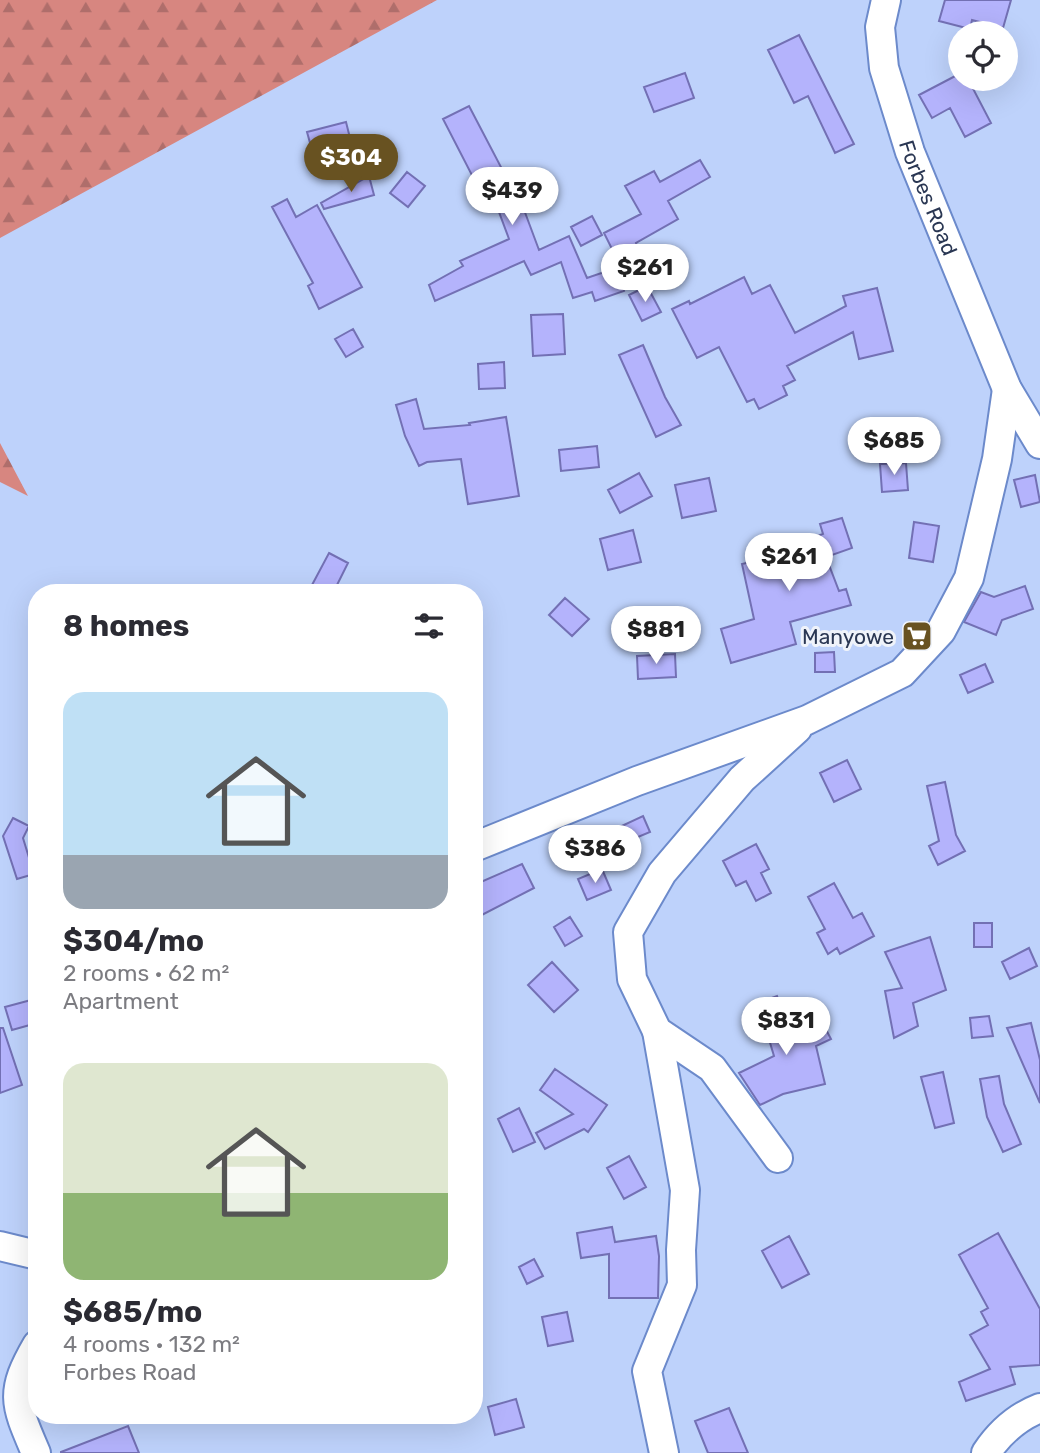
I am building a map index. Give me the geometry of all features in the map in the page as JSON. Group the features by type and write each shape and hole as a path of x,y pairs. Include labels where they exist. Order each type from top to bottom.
{"street":[{"name":"Forbes Road","path":"886,0 880,27 884,68 910,152 1007,389 1040,444"},
{"path":"483,843 637,781 807,720 902,673 942,631 969,578 997,458 1007,389"},
{"path":"664,1453 647,1371 682,1285 681,1250 685,1190 657,1031 632,979 628,932 662,873 742,779 807,720"},
{"path":"657,1031 712,1068 778,1158"},
{"path":"0,1246 28,1253"},
{"path":"28,1360 17,1388 19,1415 36,1453"},
{"path":"986,1453 997,1437 1023,1415 1040,1408"}],"green space":[{"path":"0,0 437,0 0,238"},
{"path":"0,443 28,496 0,482"}],"building":[{"path":"945,0 1011,0 1005,21 972,20 948,21 948,23 939,21"},
{"path":"799,35 854,144 835,153 808,96 794,103 768,50"},
{"path":"685,73 694,98 654,112 644,87"},
{"path":"948,80 948,91 974,91 991,123 965,137 950,108 932,118 919,95"},
{"path":"469,106 514,192 517,191 539,250 569,236 587,278 616,268 624,291 595,301 592,292 573,298 561,262 531,275 524,261 435,301 429,285 463,266 460,261 509,239 487,180 477,185 443,119"},
{"path":"346,122 355,158 317,168 307,132"},
{"path":"700,160 710,177 668,201 678,219 636,243 640,252 619,263 604,233 641,214 625,186 654,171 660,182"},
{"path":"407,172 425,186 408,207 390,193"},
{"path":"369,176 374,195 324,209 321,203"},
{"path":"287,199 296,217 317,205 362,287 319,309 308,286 313,283 272,207"},
{"path":"592,216 602,235 581,246 571,227"},
{"path":"744,277 752,294 770,285 795,333 846,306 843,296 877,288 893,351 859,359 853,332 787,366 795,380 783,386 787,395 759,409 754,399 747,402 719,347 697,358 672,309 689,301 690,304"},
{"path":"647,286 661,312 642,321 629,295"},
{"path":"563,314 565,354 533,356 531,315"},
{"path":"353,329 363,347 346,357 335,339"},
{"path":"643,345 665,397 681,425 656,437 619,355"},
{"path":"504,362 505,388 479,389 478,364"},
{"path":"416,399 424,429 470,425 469,423 506,417 519,496 468,504 461,459 427,462 419,466 405,436 396,405"},
{"path":"597,446 599,467 561,471 559,450"},
{"path":"906,463 908,490 882,492 880,464"},
{"path":"639,473 652,496 620,513 608,490"},
{"path":"1035,475 1040,502 1021,507 1014,480"},
{"path":"709,478 716,511 682,518 675,485"},
{"path":"842,518 852,548 826,557 839,591 846,589 851,605 790,622 796,644 731,663 721,629 754,619 742,564 786,554 784,548 823,534 820,524"},
{"path":"914,522 939,526 933,562 909,558"},
{"path":"633,530 641,562 608,570 600,539"},
{"path":"329,553 348,563 338,584 313,584"},
{"path":"1025,586 1033,609 1002,620 996,635 964,622 981,592 994,597"},
{"path":"565,598 589,619 572,636 549,615"},
{"path":"834,652 835,672 815,672 815,653"},
{"path":"675,654 676,677 638,679 637,656"},
{"path":"985,664 993,682 968,693 960,675"},
{"path":"847,760 861,789 834,802 820,773"},
{"path":"945,782 956,835 965,851 938,865 929,846 939,841 927,786"},
{"path":"643,816 650,832 619,845 613,830"},
{"path":"13,818 28,826 23,838 28,854 28,876 17,879 3,836"},
{"path":"756,844 769,869 761,873 771,893 756,901 746,881 736,886 723,861"},
{"path":"522,864 534,888 483,914 483,881"},
{"path":"602,869 611,890 587,900 578,879"},
{"path":"834,883 853,918 862,913 874,936 840,954 837,948 828,954 817,933 825,929 808,897"},
{"path":"570,917 582,936 565,946 554,927"},
{"path":"974,923 992,923 992,947 974,947"},
{"path":"930,937 946,990 913,1003 918,1026 894,1038 885,991 902,988 885,952"},
{"path":"1029,948 1037,966 1010,979 1002,962"},
{"path":"552,962 578,990 554,1012 528,985"},
{"path":"777,996 790,1036 821,1020 831,1039 816,1046 825,1084 783,1094 760,1105 739,1073 774,1056 758,1003"},
{"path":"28,1001 28,1026 12,1030 5,1007"},
{"path":"989,1016 993,1036 972,1038 970,1018"},
{"path":"1031,1023 1040,1060 1040,1103 1007,1028"},
{"path":"0,1028 3,1028 22,1085 0,1093"},
{"path":"555,1069 607,1105 588,1132 584,1129 545,1149 536,1133 573,1114 540,1090"},
{"path":"943,1072 954,1123 935,1128 921,1077"},
{"path":"999,1076 1004,1104 1021,1144 1003,1152 987,1117 980,1079"},
{"path":"519,1108 535,1142 513,1152 498,1119"},
{"path":"629,1156 646,1187 624,1199 607,1168"},
{"path":"612,1227 615,1242 656,1236 659,1256 658,1298 609,1298 609,1254 581,1258 577,1233"},
{"path":"998,1233 1040,1309 1040,1365 1010,1367 1015,1384 966,1401 959,1382 990,1369 970,1335 988,1325 981,1312 988,1308 959,1255"},
{"path":"789,1236 809,1274 782,1288 762,1251"},
{"path":"534,1259 543,1276 527,1284 519,1267"},
{"path":"567,1312 573,1341 548,1346 542,1317"},
{"path":"516,1399 524,1427 495,1435 488,1407"},
{"path":"729,1408 748,1453 708,1453 695,1421"},
{"path":"128,1426 139,1453 61,1453 61,1452"}],"place":[{"name":"Manyowe","path":"917,636"}]}
